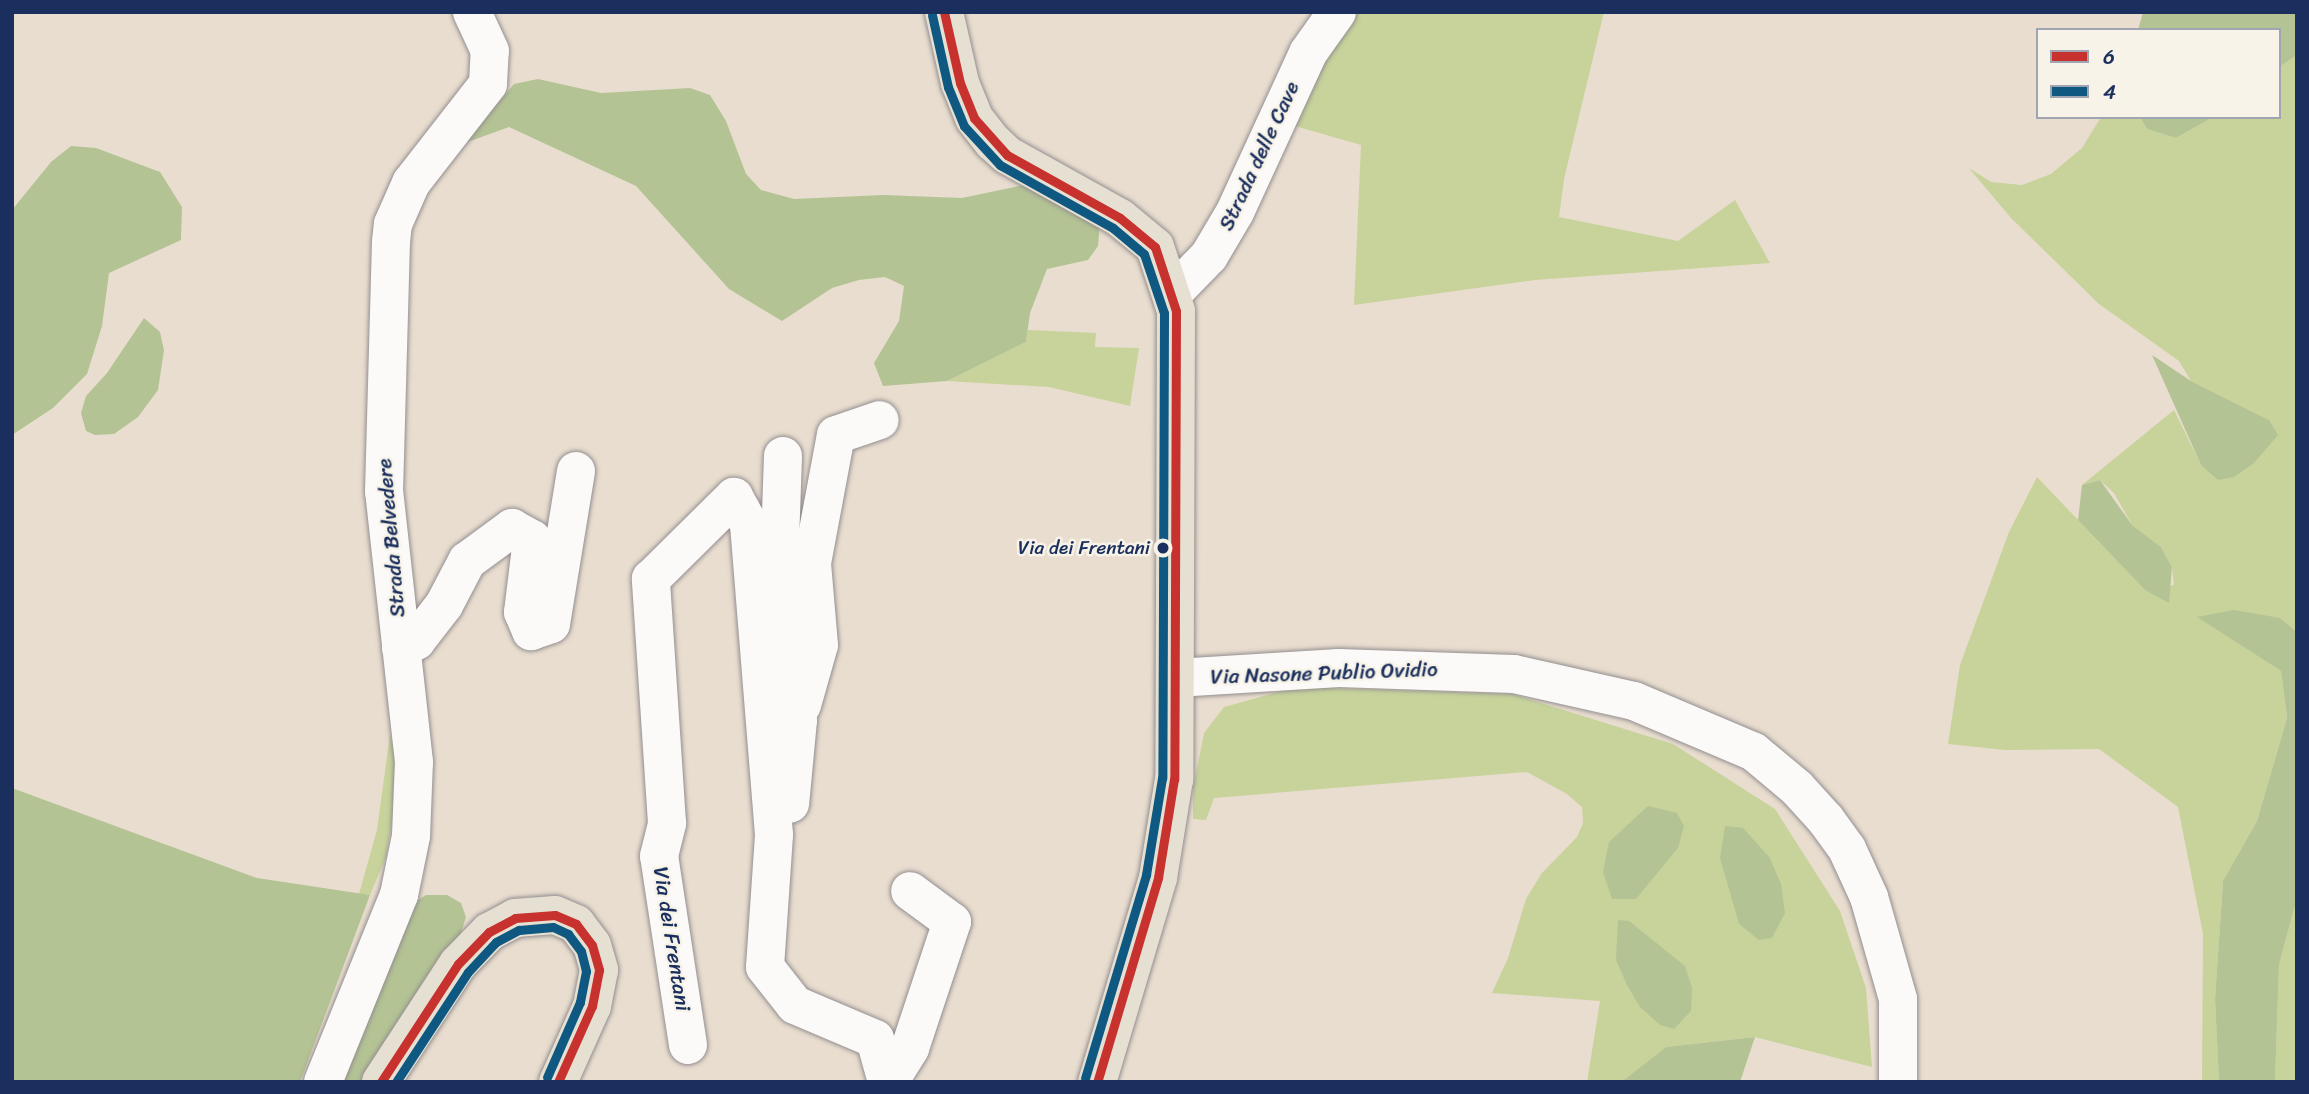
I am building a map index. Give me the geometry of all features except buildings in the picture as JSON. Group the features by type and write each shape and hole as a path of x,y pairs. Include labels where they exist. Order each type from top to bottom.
{"main road":[{"path":"944,12 960,83 974,118 993,142 1007,155 1120,218 1155,247 1173,293 1178,332 1174,779 1158,878 1097,1082"},
{"path":"381,1082 458,964 489,932 515,918 555,915 576,924 592,945 599,970 592,1006 558,1082"}],"street":[{"name":"Strada Belvedere","path":"323,1082 399,895 408,857 415,772 383,480 391,242 393,224 411,183 488,84 490,51 472,12"},
{"name":"Strada delle Cave","path":"1173,293 1209,256 1236,212 1308,52 1337,12"},
{"name":"Via dei Frentani","path":"774,835 789,817 797,720 819,645 812,563 836,435 880,420"},
{"name":"Via dei Frentani","path":"783,456 779,572 797,720"},
{"path":"401,648 416,641 444,605 467,561 512,528 533,539 523,612 531,631 551,624 576,471"},
{"name":"Via dei Frentani","path":"688,1045 659,856 667,823 651,579 734,498 749,524 774,835 765,967 795,1005 875,1039 888,1082"},
{"name":"Via Nasone Publio Ovidio","path":"1176,678 1339,668 1514,674 1634,701 1754,752 1797,788 1826,820 1847,849 1869,897 1898,999 1898,1082"},
{"name":"Via dei Frentani","path":"888,1082 910,1048 952,922 910,891"}],"green space":[{"path":"1354,12 1604,12 1564,179 1559,217 1678,241 1735,200 1770,263 1535,280 1354,305 1361,145 1295,126 1324,60"},
{"path":"2143,12 2297,12 2297,55 2281,66 2281,28 2139,28"},
{"path":"2297,55 2297,632 2280,618 2198,617 2281,671 2287,718 2257,821 2223,881 2215,999 2219,1082 2202,1082 2203,934 2178,807 2099,749 2005,750 1948,744 1960,665 2009,532 2037,477 2145,590 2174,585 2172,567 2161,547 2132,525 2114,493 2100,480 2082,485 2174,410 2201,465 2269,420 2191,381 2179,361 2099,304 2011,218 1969,168 1991,182 2022,185 2051,174 2082,148 2100,119 2141,119 2147,129 2176,138 2209,119 2281,119 2281,66"},
{"path":"538,79 601,93 690,88 710,95 726,121 746,174 761,190 794,199 883,195 962,198 1029,184 1100,222 1098,246 1088,260 1047,269 1030,313 1026,342 947,381 883,386 874,363 899,321 904,286 885,277 859,280 832,288 782,321 729,289 636,186 509,127 465,143 514,84"},
{"path":"2141,119 2209,119 2176,138 2147,129"},
{"path":"71,146 96,148 160,172 182,207 181,240 109,273 102,326 87,374 53,408 12,435 12,210 51,162"},
{"path":"144,318 160,332 164,350 158,390 138,417 114,434 95,435 86,431 81,413 86,396 107,373"},
{"path":"1028,330 1096,333 1095,347 1139,348 1130,406 1049,387 947,381 1026,342"},
{"path":"2152,355 2191,381 2269,420 2278,435 2254,463 2234,477 2218,480 2201,465"},
{"path":"2100,480 2132,525 2161,547 2172,567 2169,603 2145,590 2078,520 2082,485"},
{"path":"2234,610 2280,618 2297,632 2297,898 2279,965 2275,1082 2219,1082 2215,999 2223,881 2257,821 2287,718 2281,671 2197,617"},
{"path":"1296,687 1512,694 1673,744 1775,809 1840,911 1866,988 1872,1067 1755,1037 1666,1047 1621,1082 1587,1082 1600,1001 1492,993 1508,958 1526,899 1542,873 1577,837 1583,823 1582,807 1567,794 1527,772 1214,798 1206,820 1193,819 1193,788 1204,733 1224,707"},
{"path":"390,734 395,757 395,804 386,857 370,895 359,894 377,830"},
{"path":"12,788 257,878 370,895 300,1082 12,1082"},
{"path":"1648,806 1677,813 1684,826 1678,848 1636,899 1612,899 1603,872 1609,842"},
{"path":"1725,826 1743,828 1770,858 1781,884 1785,913 1772,938 1759,940 1739,924 1720,858"},
{"path":"426,895 447,895 461,903 466,917 460,936 369,1082 325,1082 410,905"},
{"path":"2297,898 2297,1082 2275,1082 2279,965"},
{"path":"1618,920 1629,921 1685,966 1692,988 1691,1011 1674,1029 1660,1025 1640,1007 1627,985 1616,960"},
{"path":"1755,1037 1740,1082 1621,1082 1666,1047"}],"transit line":[{"name":"6","path":"944,12 960,83 974,118 1007,155 1120,218 1155,247 1176,311 1174,779 1158,878 1097,1082"},
{"name":"4","path":"932,15 948,87 964,126 1000,165 1113,228 1144,254 1164,313 1162,778 1146,875 1085,1078"},
{"name":"6","path":"381,1082 458,964 489,932 515,918 555,915 576,924 592,945 599,970 592,1006 558,1082"},
{"name":"4","path":"396,1082 468,972 496,942 519,930 553,927 568,934 581,951 586,971 580,1002 547,1077"}],"place":[{"name":"Via dei Frentani","path":"1163,548"}]}
